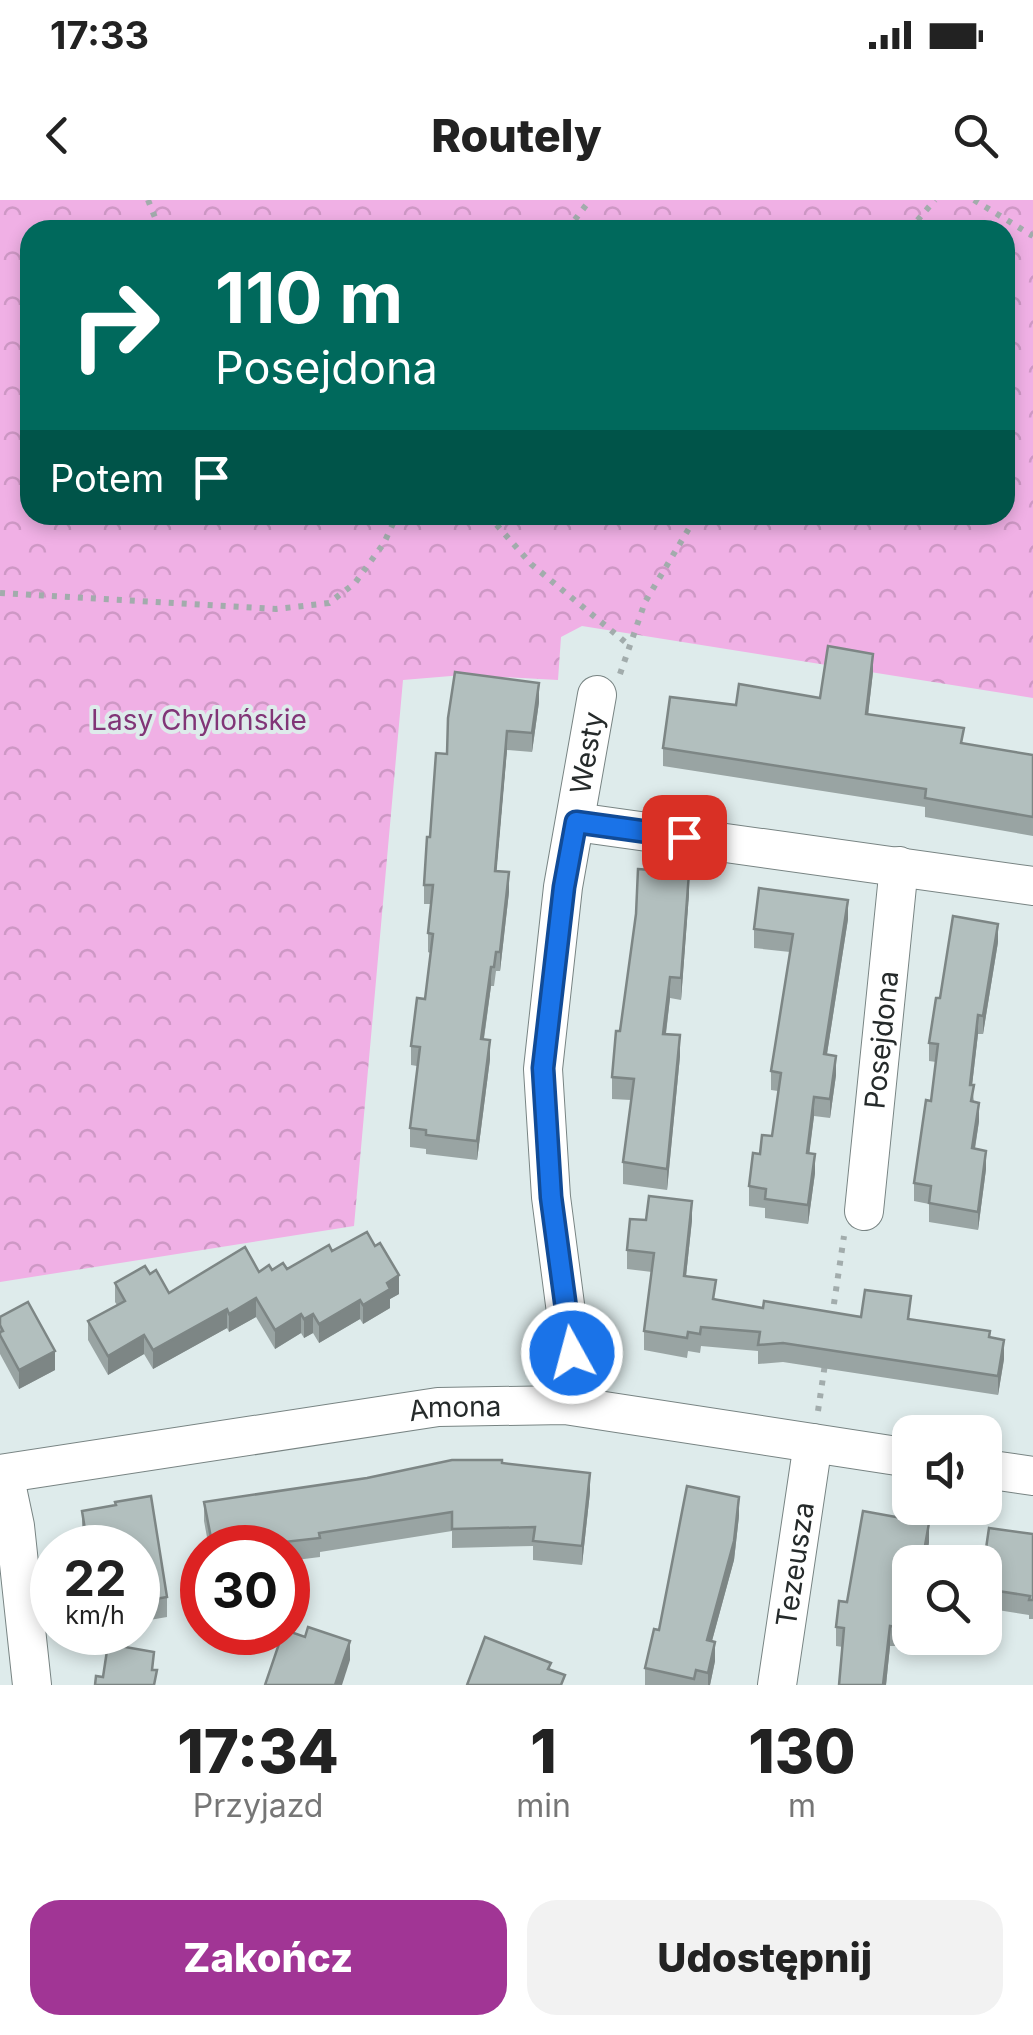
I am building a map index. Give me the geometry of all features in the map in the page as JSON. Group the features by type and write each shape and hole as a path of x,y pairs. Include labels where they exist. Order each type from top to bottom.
{"street":[{"name":"Westy","path":"565,1404 573,1366 551,1197 543,1068 564,887 597,695"},
{"path":"576,822 1033,886"},
{"name":"Posejdona","path":"864,1210 900,866"},
{"name":"Amona","path":"2,1474 438,1407 565,1404 892,1455"},
{"name":"Tezeusza","path":"778,1685 813,1443"},
{"path":"1002,1471 1033,1476"},
{"path":"2,1474 15,1526 32,1685"}],"path":[{"path":"575,220 590,200"},
{"path":"918,220 935,200"},
{"path":"974,200 1007,220"},
{"path":"0,593 276,610 329,603 356,583 392,525"},
{"path":"497,525 532,564 631,646"},
{"path":"597,695 622,671 645,602 691,525"},
{"path":"830,1331 847,1218 864,1210"},
{"path":"813,1443 827,1350"}],"green space":[{"name":"Lasy Chylońskie","path":"0,200 1033,200 1033,698 582,626 561,637 558,680 463,675 403,680 354,1226 0,1282"}],"building":[{"path":"828,646 873,654 866,714 964,728 961,743 1033,755 1033,817 925,798 926,789 663,748 670,697 736,705 739,684 820,698"},
{"path":"455,672 539,683 532,733 507,731 495,871 509,872 500,952 496,952 491,967 481,1039 490,1040 477,1141 426,1135 426,1130 410,1128 420,1047 411,1046 417,998 425,999 433,934 428,933 433,885 424,885 427,837 436,753 447,754"},
{"path":"638,869 689,873 681,978 670,977 663,1034 680,1035 667,1169 623,1162 634,1079 612,1077 636,914"},
{"path":"759,888 848,900 824,1054 836,1056 830,1099 814,1097 807,1153 815,1154 808,1205 765,1199 766,1189 749,1186 753,1153 760,1154 762,1135 772,1136 781,1073 771,1071 793,934 754,929"},
{"path":"953,916 998,924 983,1016 978,1015 970,1085 974,1085 971,1101 979,1103 972,1148 986,1151 978,1212 929,1203 931,1186 914,1183 938,1044 929,1043"},
{"path":"649,1196 692,1201 684,1276 716,1280 713,1299 763,1308 764,1301 861,1317 865,1290 911,1296 908,1319 990,1331 989,1337 1004,1340 998,1376 783,1343 758,1345 760,1332 701,1327 700,1334 688,1332 687,1338 644,1331 654,1253 627,1250 630,1219 646,1220"},
{"path":"367,1232 375,1246 380,1243 399,1275 387,1283 390,1289 363,1305 360,1300 319,1324 313,1314 304,1319 301,1314 275,1330 256,1298 229,1314 227,1309 153,1350 144,1335 108,1356 88,1321 125,1301 115,1283 145,1266 150,1274 156,1270 169,1293 245,1247 259,1272 269,1265 272,1270 283,1263 287,1269 329,1245 332,1251"},
{"path":"28,1302 55,1351 19,1370 0,1335 0,1317"},
{"path":"452,1460 502,1460 590,1473 582,1546 533,1541 535,1527 452,1529 452,1512 319,1533 320,1538 310,1539 310,1525 208,1525 204,1502 367,1478"},
{"path":"687,1486 739,1497 734,1541 707,1640 715,1642 708,1673 696,1670 694,1679 645,1668 654,1629 659,1630"},
{"path":"151,1496 156,1525 84,1525 82,1511 116,1505 115,1502"},
{"path":"863,1511 892,1516 892,1525 929,1525 925,1545 892,1545 892,1626 883,1685 839,1685 844,1628 836,1627 839,1601 847,1602"},
{"path":"989,1528 1033,1534 1033,1600 1029,1600 1030,1596 1002,1592 1002,1545 986,1545"},
{"path":"160,1553 167,1597 160,1598"},
{"path":"310,1628 350,1641 335,1685 265,1685 275,1655 310,1655"},
{"path":"485,1637 551,1663 548,1669 565,1675 561,1685 467,1685"},
{"path":"106,1655 154,1655 152,1670 157,1670 154,1685 95,1685 96,1676 103,1677"}],"route":[{"path":"572,1353 551,1197 543,1068 564,887 576,822 684,837"}]}
